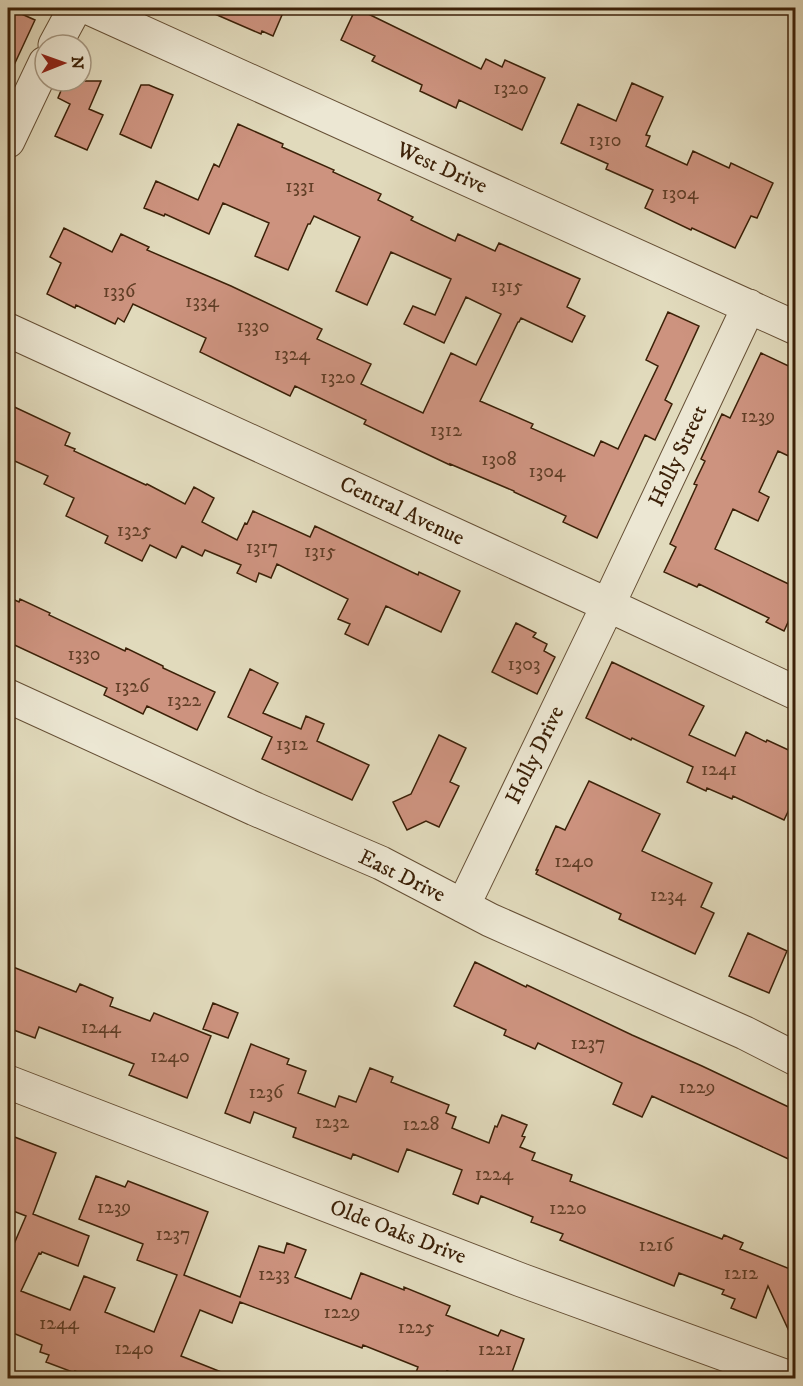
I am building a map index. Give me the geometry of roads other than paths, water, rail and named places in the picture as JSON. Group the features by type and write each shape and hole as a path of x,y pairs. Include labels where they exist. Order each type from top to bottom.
{"street":[{"path":"61,33 75,8"},
{"name":"West Drive","path":"88,8 795,328"},
{"path":"8,141 33,88"},
{"name":"Holly Street","path":"608,605 749,306"},
{"name":"Central Avenue","path":"8,330 795,693"},
{"name":"Holly Drive","path":"463,906 608,605"},
{"name":"East Drive","path":"8,696 255,809 381,863 490,920 745,1033 795,1059"},
{"name":"Olde Oaks Drive","path":"8,1082 521,1280 790,1378"}]}
